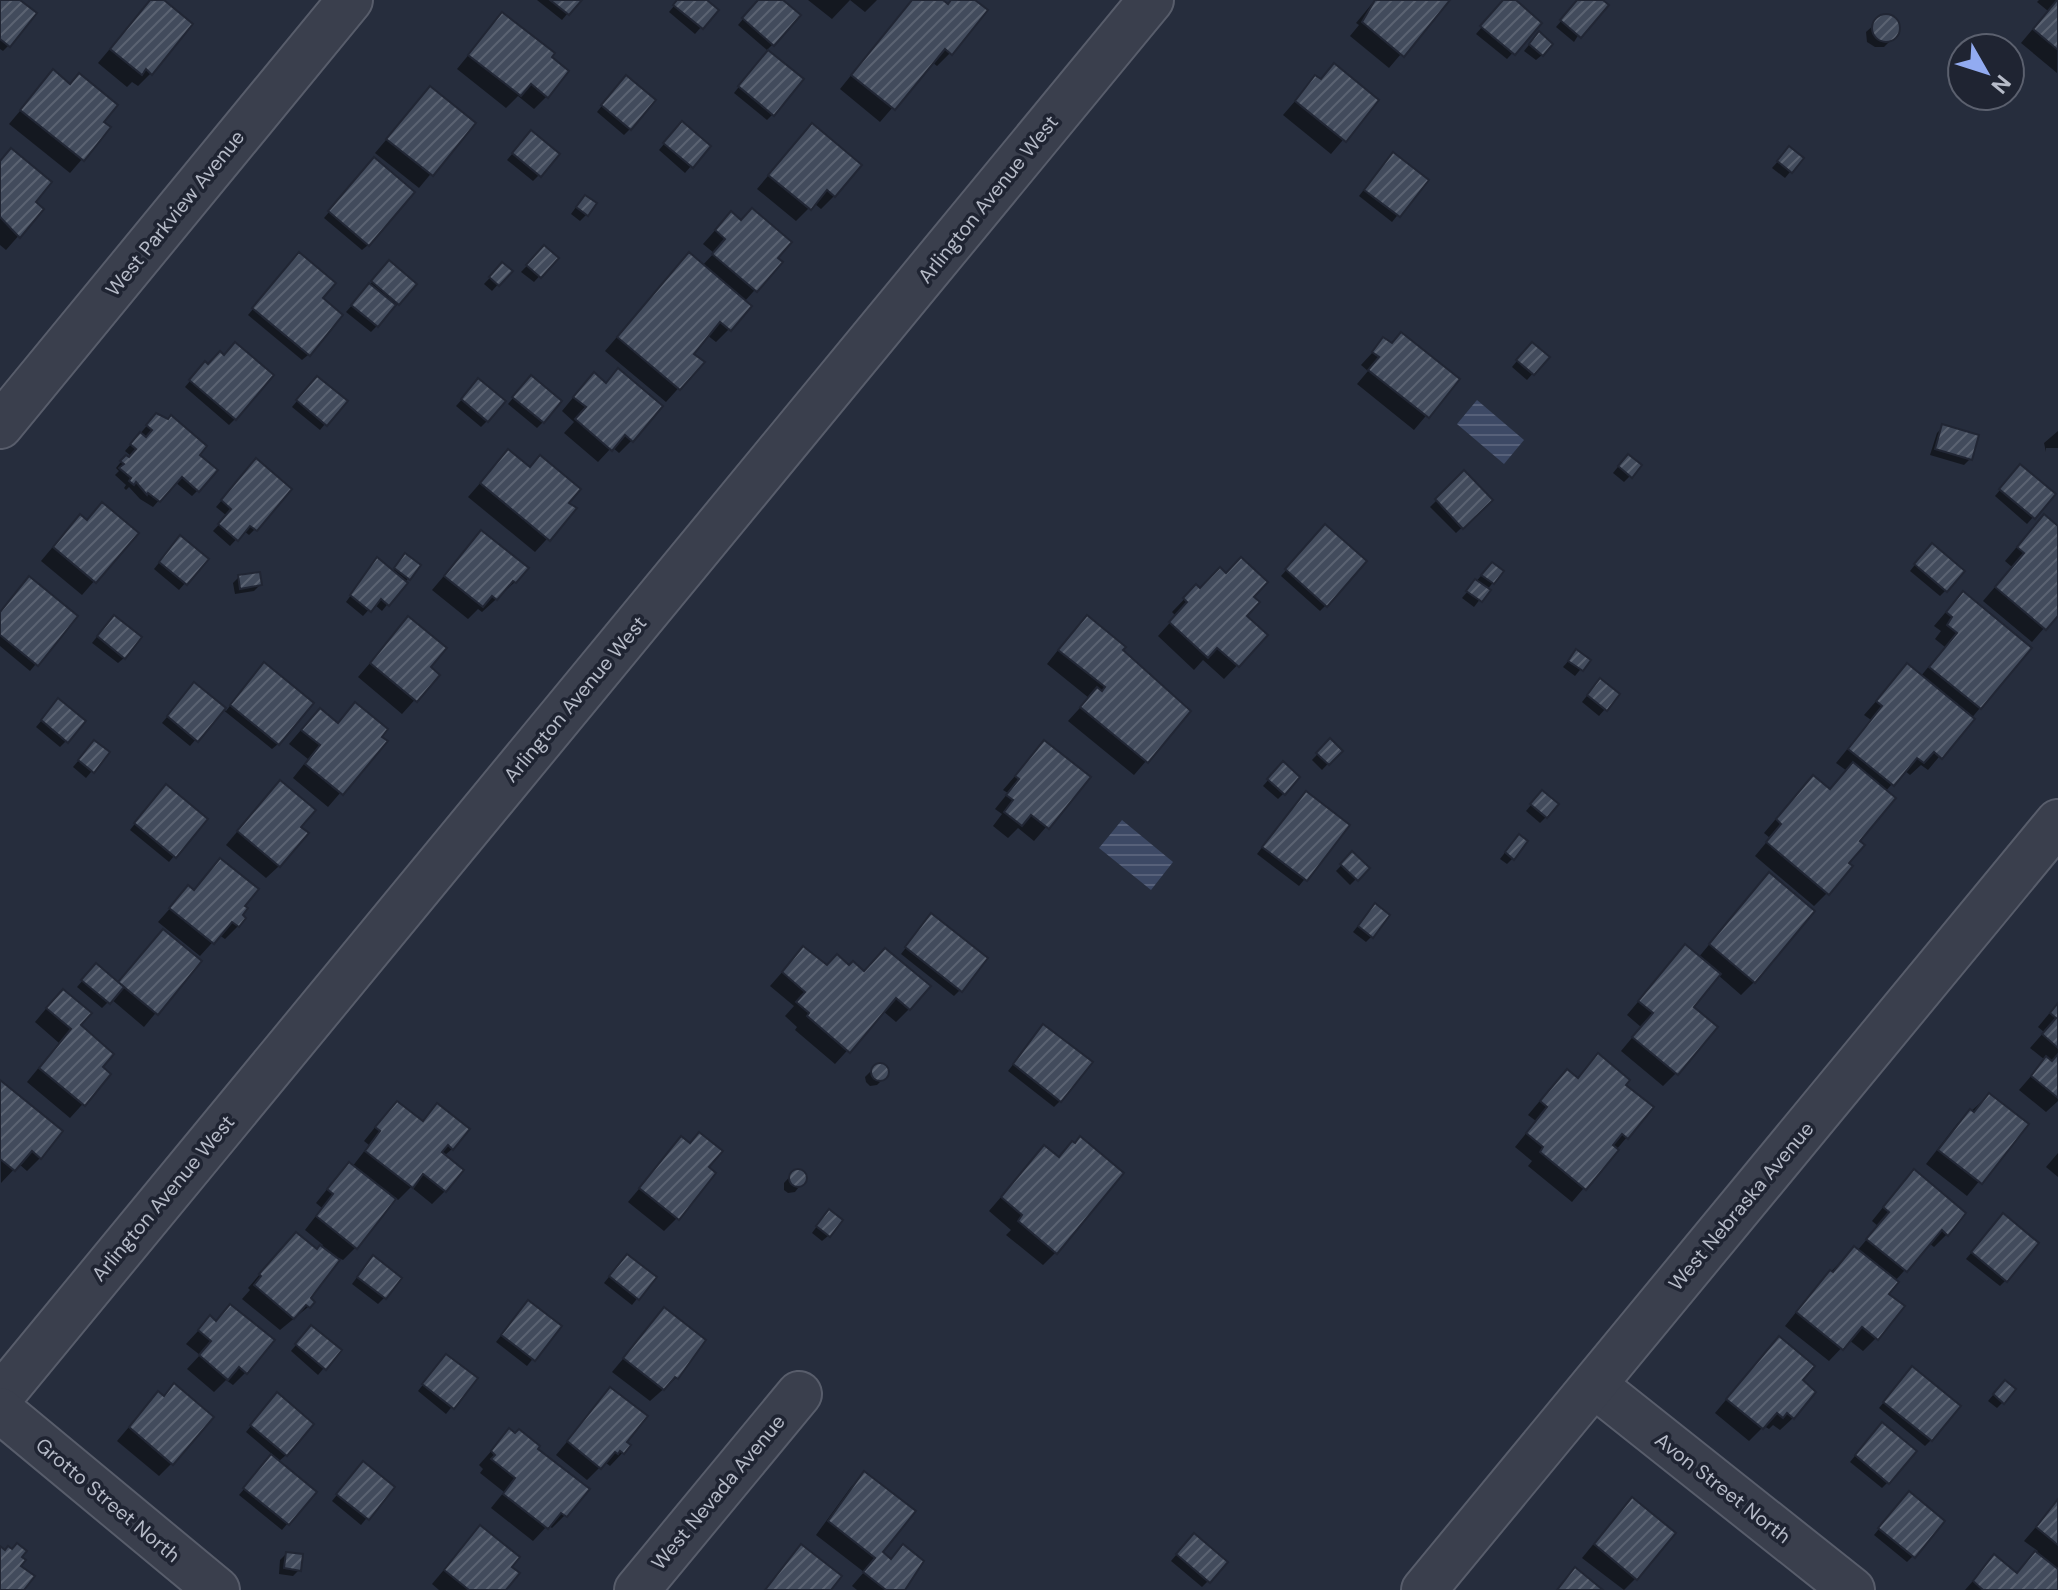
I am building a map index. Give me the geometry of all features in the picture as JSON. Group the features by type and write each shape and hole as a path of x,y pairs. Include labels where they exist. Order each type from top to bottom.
{"street":[{"name":"West Parkview Avenue","path":"0,426 350,0"},
{"name":"Arlington Avenue West","path":"0,1397 1148,1"},
{"name":"West Nebraska Avenue","path":"1424,1590 2058,822"},
{"name":"Avon Street North","path":"1594,1385 1839,1586"},
{"name":"West Nevada Avenue","path":"637,1590 799,1394"},
{"name":"Grotto Street North","path":"0,1410 217,1590"}],"water":[{"path":"1477,400 1524,440 1504,464 1457,424"},
{"path":"1122,820 1173,862 1151,890 1099,848"}],"building":[{"path":"0,0 20,0 37,13 10,47 0,39"},
{"path":"150,0 164,0 193,24 152,75 146,69 142,75 110,49"},
{"path":"550,0 582,0 569,15"},
{"path":"677,0 707,0 719,10 703,29 673,5"},
{"path":"758,0 783,0 801,15 774,46 742,18"},
{"path":"912,0 943,0 948,4 951,0 975,0 988,10 952,55 945,49 895,110 851,75"},
{"path":"1375,0 1450,0 1404,57 1362,22"},
{"path":"1503,0 1516,0 1542,23 1515,55 1480,26"},
{"path":"1577,0 1603,0 1609,5 1581,38 1560,20"},
{"path":"2058,0 2058,50 2033,29"},
{"path":"502,12 555,53 552,57 569,71 548,98 531,84 521,96 468,55"},
{"path":"1886,14 1896,18 1900,28 1896,38 1886,42 1876,38 1872,28 1876,18"},
{"path":"1539,31 1553,44 1543,56 1529,44"},
{"path":"768,50 804,79 774,116 738,86"},
{"path":"1334,63 1379,100 1346,142 1295,101 1315,75 1321,79"},
{"path":"53,69 70,84 79,73 118,105 104,122 111,127 84,161 20,110"},
{"path":"626,75 656,100 631,130 601,105"},
{"path":"430,86 476,123 433,176 386,139"},
{"path":"682,121 711,146 693,168 663,143"},
{"path":"812,123 862,165 835,197 827,190 811,210 768,175"},
{"path":"531,130 560,154 541,177 512,153"},
{"path":"1789,146 1804,158 1792,173 1777,161"},
{"path":"11,148 52,182 36,202 44,209 20,238 0,217 0,161"},
{"path":"1393,152 1429,180 1400,217 1364,190"},
{"path":"374,157 415,192 369,246 328,211"},
{"path":"585,195 597,203 588,216 576,207"},
{"path":"752,208 792,242 778,258 783,262 757,292 712,254 725,239 715,230 731,211 741,220"},
{"path":"544,245 559,258 541,278 526,265"},
{"path":"299,252 336,283 323,298 343,315 310,356 252,308"},
{"path":"689,252 752,306 731,331 720,322 694,354 705,362 680,390 617,337"},
{"path":"389,260 417,284 399,305 371,281"},
{"path":"502,262 513,271 499,286 489,277"},
{"path":"369,283 396,305 378,327 351,305"},
{"path":"1401,332 1460,379 1429,418 1368,370 1379,357 1372,352 1383,337 1392,343"},
{"path":"235,342 274,375 236,420 189,380 205,361 208,364 220,351 224,355"},
{"path":"1532,342 1550,357 1534,375 1516,360"},
{"path":"618,368 663,406 633,442 625,435 612,451 575,419 586,407 573,397 594,372 606,383"},
{"path":"531,375 562,401 544,423 512,397"},
{"path":"317,376 348,401 327,426 296,400"},
{"path":"478,378 506,401 488,422 461,399"},
{"path":"156,413 168,419 171,415 207,446 200,455 218,470 199,492 182,477 160,502 147,495 136,482 134,485 129,481 131,478 119,468 124,464 120,461 136,449 130,444 140,432 146,437 152,430 146,425"},
{"path":"1942,424 1979,435 1972,460 1935,449"},
{"path":"508,449 530,467 540,455 581,489 569,503 577,508 550,541 480,483"},
{"path":"1628,454 1642,465 1632,478 1618,466"},
{"path":"256,458 292,489 257,531 250,526 238,541 218,524 231,509 221,500"},
{"path":"2020,464 2056,494 2035,519 1999,489"},
{"path":"1464,470 1493,500 1463,529 1435,499"},
{"path":"102,502 139,533 96,583 53,547 80,514 87,520"},
{"path":"2044,514 2058,526 2058,616 2046,630 1995,587 2024,553 2017,547"},
{"path":"1325,524 1367,561 1327,607 1285,569"},
{"path":"481,530 529,568 497,600 492,596 483,607 444,576"},
{"path":"180,535 209,559 187,585 159,562"},
{"path":"1932,543 1965,571 1947,592 1914,564"},
{"path":"405,553 421,565 410,580 394,568"},
{"path":"377,557 408,583 389,606 381,599 371,612 350,595"},
{"path":"1241,557 1268,582 1254,597 1260,602 1247,616 1268,635 1239,667 1217,648 1208,658 1169,622 1187,602 1183,598 1196,584 1200,588 1220,567 1226,573"},
{"path":"1492,562 1504,571 1494,584 1481,575"},
{"path":"260,572 262,585 240,589 238,575"},
{"path":"29,576 78,616 38,666 0,635 0,612"},
{"path":"1475,579 1491,590 1482,602 1466,591"},
{"path":"1963,591 2032,648 1981,709 1929,667 1957,633 1947,625 1952,617 1946,612"},
{"path":"114,615 142,637 125,659 97,636"},
{"path":"1087,615 1126,647 1123,650 1191,711 1148,763 1080,707 1097,687 1102,691 1105,687 1058,650"},
{"path":"408,616 447,648 431,667 440,675 417,702 370,663"},
{"path":"1576,649 1591,660 1583,671 1568,661"},
{"path":"264,662 314,703 279,745 230,705"},
{"path":"1907,663 1975,719 1942,759 1934,752 1924,763 1917,758 1894,786 1848,749 1882,706 1876,701"},
{"path":"1600,678 1620,694 1607,711 1587,695"},
{"path":"194,682 226,708 198,742 167,716"},
{"path":"58,698 86,721 68,743 41,720"},
{"path":"355,702 388,729 382,737 388,741 343,795 305,764 320,745 301,730 320,708 338,723"},
{"path":"1330,738 1343,751 1329,765 1316,753"},
{"path":"94,740 110,752 94,773 78,760"},
{"path":"1044,740 1091,777 1049,829 1031,815 1022,826 1004,812 1013,800 1006,795 1019,779 1015,776"},
{"path":"1283,761 1300,777 1285,795 1267,779"},
{"path":"1853,762 1896,798 1860,841 1865,845 1849,863 1853,866 1829,895 1766,842 1781,824 1776,819 1813,775 1830,789"},
{"path":"280,780 316,810 301,827 309,833 280,867 237,831"},
{"path":"166,784 208,819 176,858 134,823"},
{"path":"1542,790 1559,804 1547,818 1530,804"},
{"path":"1306,791 1350,825 1307,881 1262,847"},
{"path":"1519,834 1528,841 1514,860 1505,852"},
{"path":"1352,851 1370,868 1358,881 1340,864"},
{"path":"220,858 259,889 245,906 248,908 243,915 246,918 239,927 232,922 214,944 169,908 188,885 194,890"},
{"path":"1769,872 1815,911 1755,983 1709,944"},
{"path":"1375,903 1390,915 1373,938 1358,926"},
{"path":"931,913 988,958 962,992 905,947"},
{"path":"163,929 202,961 158,1015 118,982"},
{"path":"1685,944 1721,974 1694,1007 1718,1027 1678,1075 1632,1037 1653,1013 1638,1001"},
{"path":"803,946 827,965 837,954 849,965 853,961 864,971 885,948 931,986 910,1010 896,998 850,1053 807,1016 809,1013 796,1002 805,992 782,972"},
{"path":"96,963 124,987 110,1004 81,980"},
{"path":"63,989 92,1013 81,1025 114,1054 103,1067 111,1074 85,1106 39,1068 71,1029 46,1008"},
{"path":"2058,1003 2058,1048 2042,1034 2056,1018 2050,1013"},
{"path":"1043,1024 1093,1062 1061,1102 1013,1064"},
{"path":"1598,1053 1630,1080 1626,1085 1654,1107 1628,1139 1622,1134 1613,1145 1619,1150 1586,1190 1540,1152 1543,1147 1526,1133 1547,1107 1540,1101 1567,1069 1578,1078"},
{"path":"2058,1054 2058,1098 2031,1076 2046,1056 2052,1061"},
{"path":"876,1063 884,1063 889,1072 887,1079 876,1081 871,1076 871,1068"},
{"path":"0,1080 63,1131 41,1159 32,1151 15,1171 0,1159"},
{"path":"1989,1093 2029,1124 1982,1184 1938,1150 1970,1109 1974,1112"},
{"path":"397,1101 423,1121 437,1103 470,1129 453,1150 448,1145 442,1152 464,1170 446,1192 423,1174 413,1188 365,1151 380,1131 375,1127"},
{"path":"699,1132 723,1151 709,1167 716,1173 679,1220 639,1188 681,1136 690,1143"},
{"path":"1080,1136 1124,1173 1057,1254 1018,1221 1022,1215 1001,1197 1044,1145 1059,1157"},
{"path":"349,1162 396,1199 357,1249 316,1216 333,1194 327,1189"},
{"path":"794,1169 802,1169 807,1178 805,1185 794,1187 789,1182 789,1174"},
{"path":"1914,1169 1966,1213 1948,1236 1942,1230 1907,1272 1866,1239 1889,1212 1883,1207"},
{"path":"829,1209 843,1220 830,1237 816,1226"},
{"path":"2003,1213 2039,1243 2007,1282 1971,1252"},
{"path":"296,1232 317,1249 320,1245 340,1260 311,1298 315,1302 310,1308 306,1305 294,1319 254,1285 261,1276 259,1274"},
{"path":"1854,1246 1899,1282 1889,1294 1905,1306 1878,1340 1862,1327 1843,1350 1796,1312"},
{"path":"627,1254 657,1277 639,1300 609,1276"},
{"path":"373,1255 402,1278 386,1299 357,1277"},
{"path":"528,1300 562,1326 535,1361 501,1335"},
{"path":"230,1304 275,1340 247,1374 239,1367 228,1380 199,1355 211,1341 198,1330 210,1315 216,1321"},
{"path":"664,1307 706,1340 678,1379 675,1377 664,1390 623,1358"},
{"path":"311,1325 342,1350 326,1370 295,1344"},
{"path":"1779,1336 1815,1366 1803,1380 1816,1392 1794,1419 1787,1413 1783,1418 1777,1413 1763,1429 1726,1399"},
{"path":"446,1354 478,1378 454,1409 422,1384"},
{"path":"1912,1366 1961,1406 1932,1441 1883,1402"},
{"path":"2005,1380 2016,1389 2004,1404 1993,1394"},
{"path":"174,1383 214,1417 173,1465 129,1427 158,1391 164,1396"},
{"path":"610,1387 648,1416 627,1442 631,1445 624,1454 615,1452 601,1469 567,1441"},
{"path":"277,1392 314,1424 287,1456 250,1425"},
{"path":"1882,1422 1917,1451 1889,1484 1855,1455"},
{"path":"509,1428 515,1433 519,1429 540,1446 538,1449 590,1489 567,1517 561,1513 548,1529 503,1494 515,1478 491,1459 495,1455 491,1451"},
{"path":"271,1454 317,1492 289,1525 243,1488"},
{"path":"363,1461 395,1487 369,1520 336,1494"},
{"path":"864,1471 916,1511 883,1552 891,1559 903,1544 924,1561 905,1590 886,1590 863,1572 875,1558 828,1521"},
{"path":"1909,1491 1945,1521 1915,1558 1878,1528"},
{"path":"1632,1497 1676,1533 1637,1580 1594,1544"},
{"path":"2058,1499 2058,1545 2036,1527"},
{"path":"480,1525 520,1557 512,1567 520,1573 506,1590 469,1590 444,1570"},
{"path":"1194,1533 1228,1562 1210,1583 1176,1554"},
{"path":"17,1543 27,1551 22,1557 26,1560 21,1566 35,1576 24,1590 0,1590 0,1546 5,1550 8,1546 12,1549"},
{"path":"801,1544 842,1576 831,1590 765,1590"},
{"path":"2035,1551 2058,1569 2058,1590 1983,1590 1973,1581 1994,1554 2017,1573"},
{"path":"286,1552 303,1554 301,1571 284,1568"},
{"path":"1575,1567 1603,1590 1557,1590"}]}
